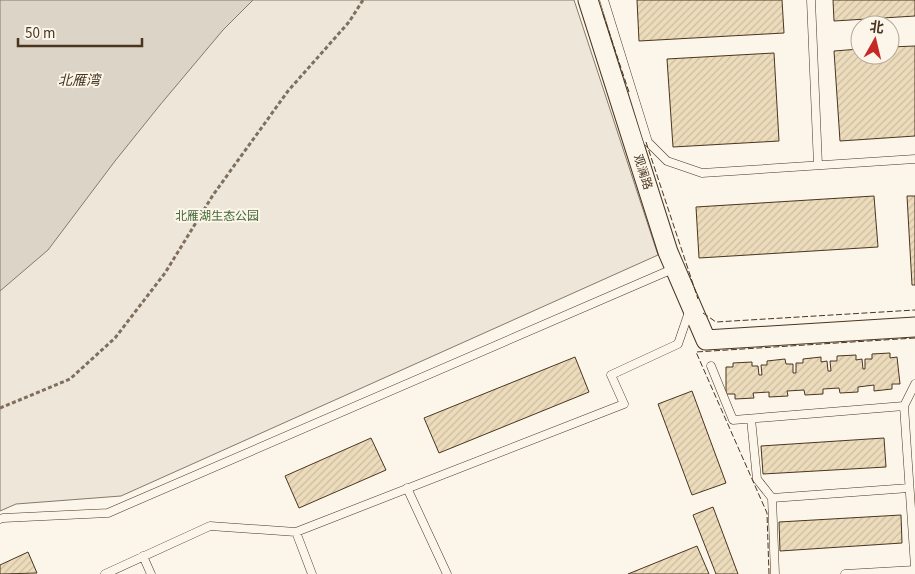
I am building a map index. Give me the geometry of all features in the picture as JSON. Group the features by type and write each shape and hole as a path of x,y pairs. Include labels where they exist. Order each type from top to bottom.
{"street":[{"name":"观澜路","path":"588,0 665,243 706,340 915,327"}],"lane":[{"path":"604,0 648,142 667,161 702,173 915,159"},
{"path":"811,0 818,165"},
{"path":"0,519 108,513 675,268"},
{"path":"104,574 210,526 296,532 624,404 611,375 678,344 691,305"},
{"path":"711,366 733,420 904,406"},
{"path":"845,574 915,569 909,488 912,472 904,406 915,384"},
{"path":"751,419 757,479 772,498 775,574"},
{"path":"407,488 447,574"},
{"path":"772,498 909,488"},
{"path":"296,532 312,574"},
{"path":"143,556 151,574"}],"path":[{"path":"0,408 70,379 115,338 165,273 213,195 288,91 349,22 363,0"}],"green space":[{"name":"北雁湖生态公园","path":"0,0 574,0 658,255 121,496 16,504 0,511"}],"water":[{"name":"北雁湾","path":"0,0 253,0 223,30 160,105 48,250 0,291"}],"building":[{"path":"637,0 782,0 784,33 639,41"},
{"path":"833,0 915,0 915,16 850,15 850,20 834,21"},
{"path":"915,46 915,136 840,141 834,51 850,50 850,65 900,65 900,47"},
{"path":"774,53 779,141 673,147 667,59"},
{"path":"874,196 878,247 699,258 696,207"},
{"path":"907,196 915,196 915,285 912,285"},
{"path":"890,353 890,358 897,357 900,384 892,384 892,389 874,391 874,385 858,387 858,392 840,393 839,388 823,389 823,394 805,395 804,390 787,391 788,396 769,397 769,392 753,393 754,398 735,399 735,394 726,394 726,367 733,367 733,363 752,362 752,366 758,366 759,375 762,375 761,365 767,365 767,361 785,359 786,364 793,364 793,373 796,373 796,363 803,363 803,359 821,357 821,362 827,361 828,371 831,371 830,361 837,361 837,356 856,355 856,360 862,359 863,369 865,369 865,359 872,359 872,354"},
{"path":"575,357 589,392 439,453 424,418"},
{"path":"692,391 726,483 692,495 658,404"},
{"path":"371,438 386,470 299,508 285,476"},
{"path":"884,438 886,467 763,474 761,446"},
{"path":"713,507 738,574 716,574 693,515"},
{"path":"901,515 902,543 780,551 779,522"},
{"path":"697,546 709,574 628,574"},
{"path":"28,552 37,573 0,574 0,565"}],"fence":[{"path":"603,14 629,92"},
{"path":"646,142 698,299"},
{"path":"703,313 716,322 915,310"},
{"path":"769,574 767,513 696,352 915,338"}]}
